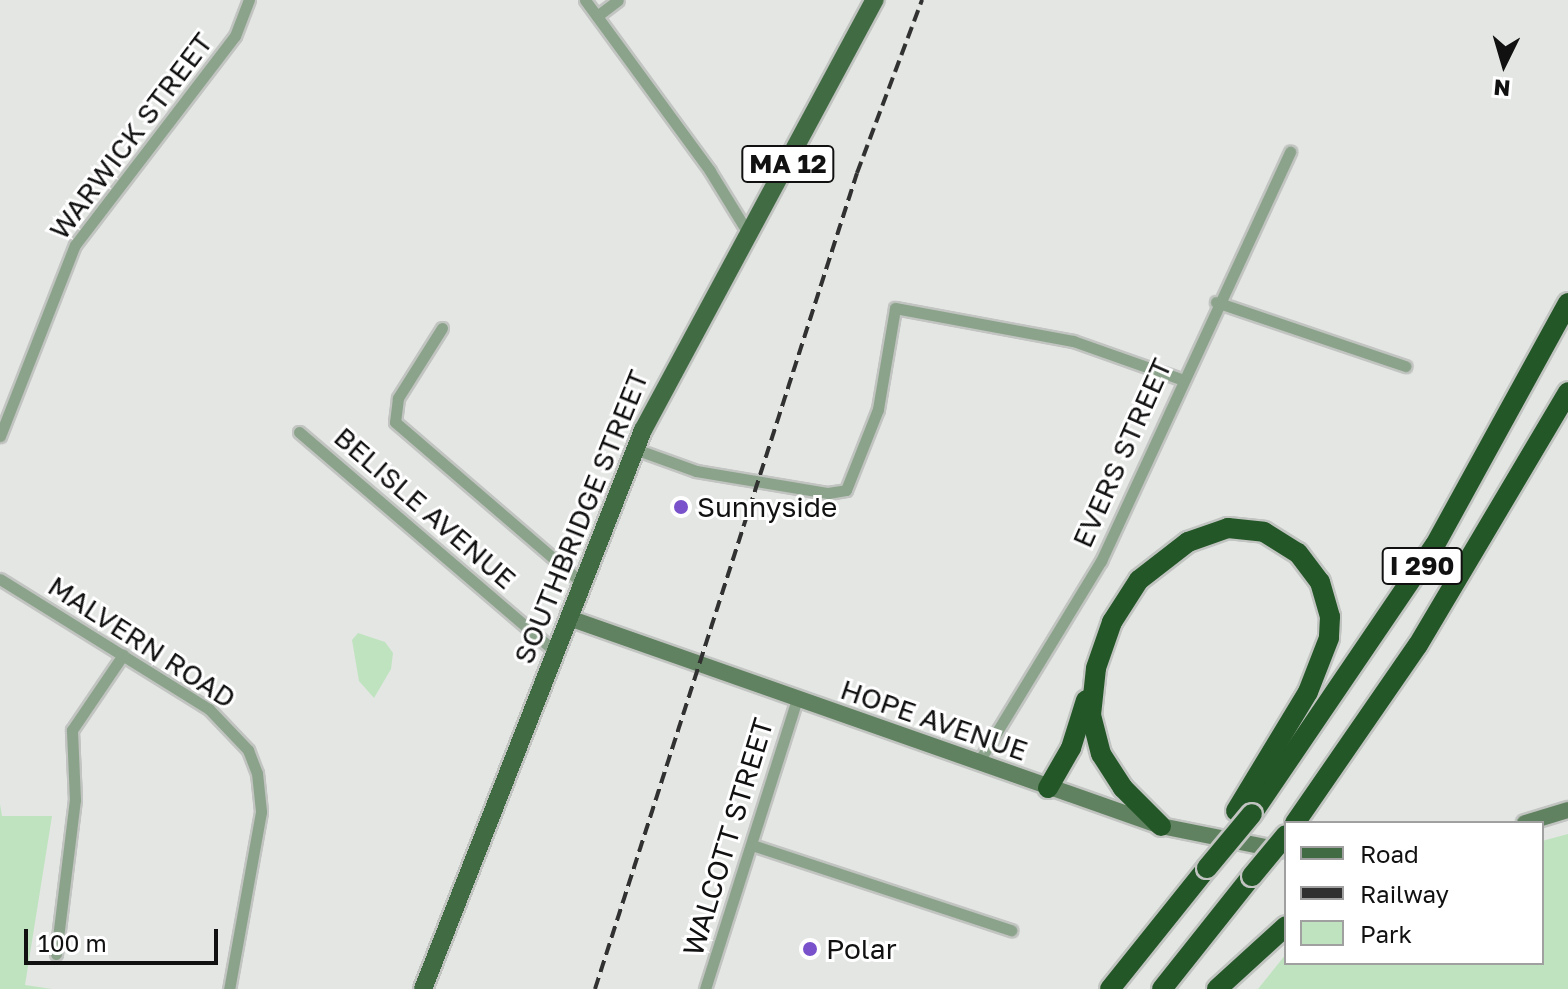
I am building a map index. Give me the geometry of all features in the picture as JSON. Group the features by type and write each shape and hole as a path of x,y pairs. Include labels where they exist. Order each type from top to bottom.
{"highway":[{"name":"I 290","path":"1110,989 1190,889 1426,558 1516,404 1568,303"},
{"name":"I 290","path":"1297,821 1418,645 1568,392"},
{"path":"1048,788 1071,748 1096,668 1125,600 1154,565 1188,542 1228,528 1249,529 1281,540 1298,553 1327,598 1329,638 1308,692 1244,813"},
{"path":"1096,668 1091,715 1101,754 1123,788 1161,826"},
{"path":"1162,989 1284,837"},
{"path":"1217,989 1284,928"}],"main road":[{"name":"SOUTHBRIDGE STREET","path":"423,989 635,449 875,0"},
{"name":"HOPE AVENUE","path":"569,618 1161,826 1284,851"},
{"path":"1532,821 1568,810"}],"street":[{"name":"WARWICK STREET","path":"0,436 75,245 235,36 249,0"},
{"path":"585,0 710,171 748,233"},
{"path":"597,16 618,0"},
{"name":"EVERS STREET","path":"978,763 1087,588 1216,302 1290,152"},
{"path":"1216,302 1405,366"},
{"path":"635,449 696,471 828,493 846,490 878,409 895,308 1073,341 1181,379"},
{"path":"442,328 398,398 395,422 582,583"},
{"name":"BELISLE AVENUE","path":"299,432 556,652"},
{"name":"MALVERN ROAD","path":"0,579 230,726 257,773 257,845 229,989"},
{"path":"56,954 75,800 72,730 123,655"},
{"name":"WALCOTT STREET","path":"705,989 797,699"},
{"path":"752,845 1011,930"}],"green space":[{"path":"358,633 385,642 393,653 391,669 374,698 359,681 352,640"},
{"path":"0,804 2,816 52,816 25,985 52,989 0,989"},
{"path":"1568,834 1568,989 1258,989 1284,956 1284,965 1544,965 1544,840"}],"railway":[{"path":"595,989 857,173 922,0"}],"place":[{"name":"Sunnyside","path":"681,507"},
{"name":"Polar","path":"810,949"}]}
